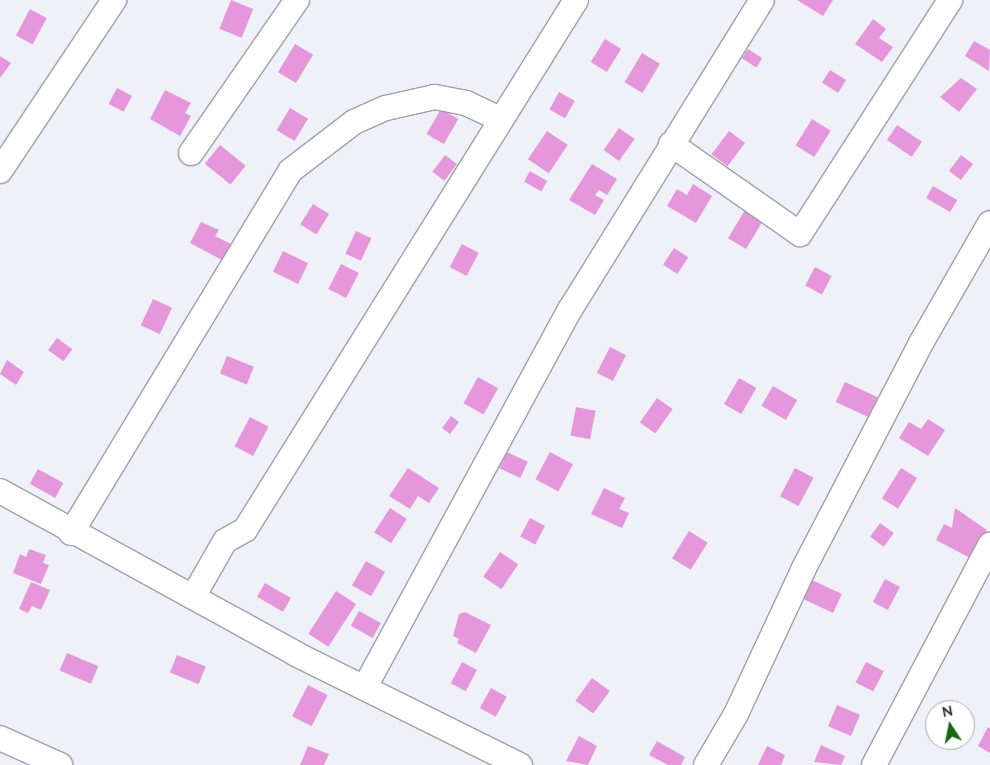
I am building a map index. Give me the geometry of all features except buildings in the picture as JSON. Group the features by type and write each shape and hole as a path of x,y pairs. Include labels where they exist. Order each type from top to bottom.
{"street":[{"path":"0,171 114,0"},
{"path":"191,153 298,0"},
{"path":"193,597 225,541 245,530 576,0"},
{"path":"366,685 571,308 762,0"},
{"path":"672,144 800,234 950,0"},
{"path":"71,533 290,171 354,122 386,108 435,97 466,103 501,119"},
{"path":"706,765 736,714 804,568 921,343 990,223"},
{"path":"0,491 71,533 296,654 366,685 520,765"},
{"path":"874,765 990,545"},
{"path":"0,738 60,765"}]}
